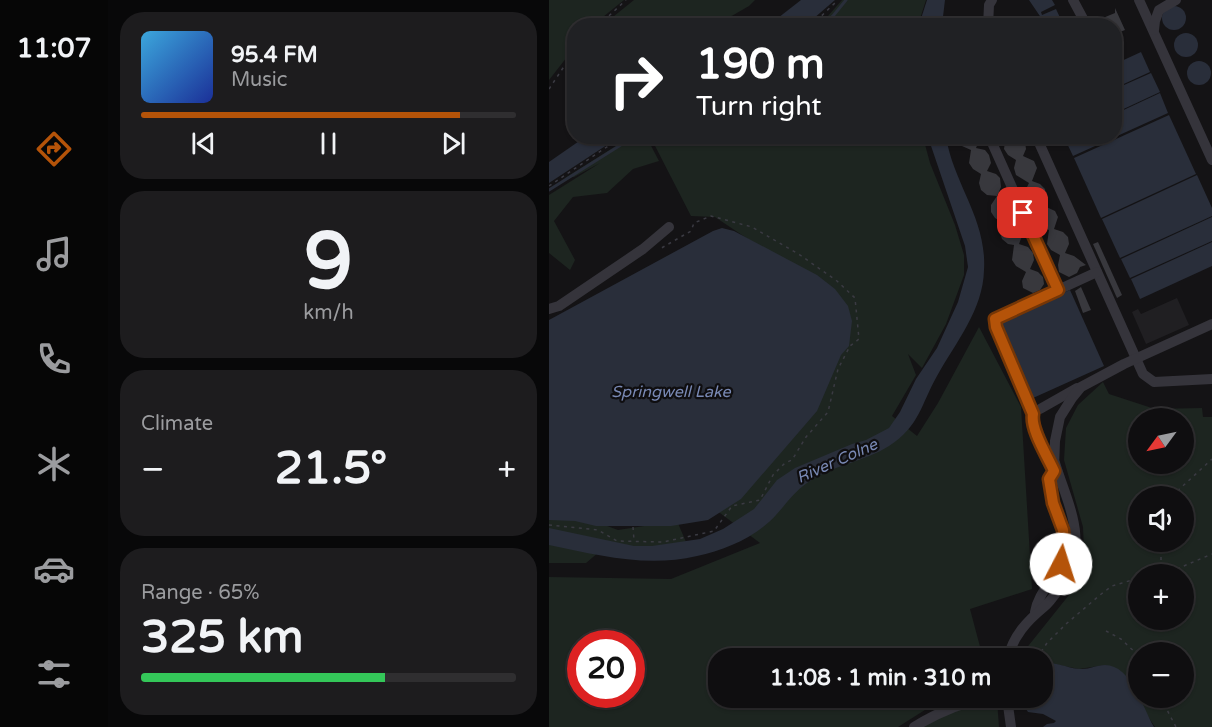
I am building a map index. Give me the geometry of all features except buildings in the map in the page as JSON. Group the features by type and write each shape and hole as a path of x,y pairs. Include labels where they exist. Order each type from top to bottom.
{"street":[{"path":"988,18 989,5 992,0"},
{"path":"1073,0 1083,18"},
{"path":"1139,0 1212,160"},
{"path":"1154,34 1159,10 1176,0"},
{"path":"993,144 1058,290"},
{"path":"1040,144 1143,374 1154,381 1212,379"},
{"path":"549,309 559,306 642,249 669,227"},
{"path":"1037,412 996,327 995,319 1097,272"},
{"path":"1054,467 1034,429 1032,421 1037,412 1088,382 1212,324"},
{"path":"1012,648 1019,632 1032,616 1037,600 1061,564 1063,530 1053,503 1049,479 1054,467 1055,441 1060,417 1071,398 1088,382"},
{"path":"1037,412 1047,407 1054,409 1060,417"},
{"path":"913,727 950,708"},
{"path":"1008,708 1011,727"}],"path":[{"path":"607,18 626,0"},
{"path":"819,18 838,0"},
{"path":"549,89 567,62"},
{"path":"549,186 611,144"},
{"path":"549,525 598,530 618,541 663,542 714,531 732,506 761,500 774,475 785,463 792,460 806,437 828,412 838,369 850,346 859,339 855,298 837,281 800,255 752,227 711,216 694,222 691,231 656,251"},
{"path":"1183,486 1212,459"},
{"path":"633,527 634,541"},
{"path":"1188,564 1212,554"},
{"path":"1044,648 1066,624 1112,586 1128,581"},
{"path":"1106,631 1128,646"},
{"path":"1166,708 1176,727"}],"shaded area":[{"path":"549,0 624,0 602,18 567,18 567,57 549,80"},
{"path":"634,0 755,0 728,18 612,18"},
{"path":"842,0 926,0 920,18 825,18"},
{"path":"619,144 650,144 659,161 633,169 607,193 573,197 554,221 575,260 570,270 549,253 549,195 600,163 574,177 565,178"},
{"path":"654,144 925,144 964,255 964,275 946,324 922,368 908,354 916,375 892,416 917,436 938,403 979,327 1021,407 1032,589 970,609 980,648 708,648 708,708 928,708 898,727 549,727 549,577 671,579 760,543 712,507 841,301 715,217 691,216"},
{"path":"1177,298 1189,325 1146,344 1132,312 1138,309 1141,314"},
{"path":"1103,382 1109,394 1152,408 1128,408 1128,474 1194,474 1194,408 1202,408 1203,417 1212,417 1212,727 1155,727 1142,708 1194,708 1194,642 1128,642 1128,692 1106,665 1079,669 1053,664 1053,648 1027,648 1085,575 1083,527 1064,460 1066,428 1078,405"},
{"path":"564,510 618,530 677,521 686,542 642,550 606,546 586,563 549,563 549,517"},
{"path":"958,708 998,708 999,727 917,727 938,712"}],"water":[{"path":"801,0 835,0 814,18 778,18"},
{"path":"927,0 945,0 943,18 921,18"},
{"path":"1029,0 1052,0 1055,5 1041,12 1042,15 1056,9 1060,18 1041,18"},
{"path":"1174,6 1183,9 1186,18 1183,27 1174,30 1165,27 1162,18 1165,9"},
{"path":"1186,33 1195,36 1198,45 1195,54 1186,57 1177,54 1174,45 1177,36"},
{"path":"1141,52 1150,72 1122,85 1122,61"},
{"path":"1199,61 1208,64 1211,73 1208,82 1199,85 1190,82 1187,73 1190,64"},
{"path":"1151,73 1160,92 1122,110 1122,86"},
{"path":"1160,93 1168,113 1122,134 1122,111"},
{"path":"1169,115 1196,174 1101,218 1074,158 1105,144 1122,144 1122,136"},
{"path":"575,144 608,144 549,183 549,162"},
{"name":"River Colne","path":"930,144 948,144 975,218 984,252 982,285 974,312 937,376 919,414 907,431 889,446 827,472 807,483 759,530 718,550 697,556 659,561 622,559 549,545 549,528 634,546 652,546 700,539 723,529 754,509 777,480 795,468 866,440 889,428 900,412 916,379 937,348 958,302 968,267 965,246"},
{"path":"1067,144 1100,144 1073,156"},
{"path":"1197,175 1212,208 1212,216 1120,258 1102,219"},
{"path":"1212,217 1212,241 1130,278 1121,259"},
{"name":"Springwell Lake","path":"722,228 734,231 817,275 835,289 848,306 852,321 849,346 841,355 817,411 741,499 708,520 671,526 596,526 575,521 549,520 549,320"},
{"path":"1212,242 1212,266 1140,299 1131,279"},
{"path":"1070,290 1104,366 1033,398 999,321"},
{"path":"1053,664 1082,669 1105,665 1114,667 1128,679 1128,708 1145,708 1154,727 1043,727 1056,721 1043,714 1028,712 1025,708 1053,708"}],"waterway":[{"path":"831,18 846,0"},
{"path":"549,190 622,144"}],"route":[{"path":"1023,213 1058,290 995,319 996,327 1033,414 1034,429 1054,471 1049,479 1053,503 1063,530 1061,564"}]}
